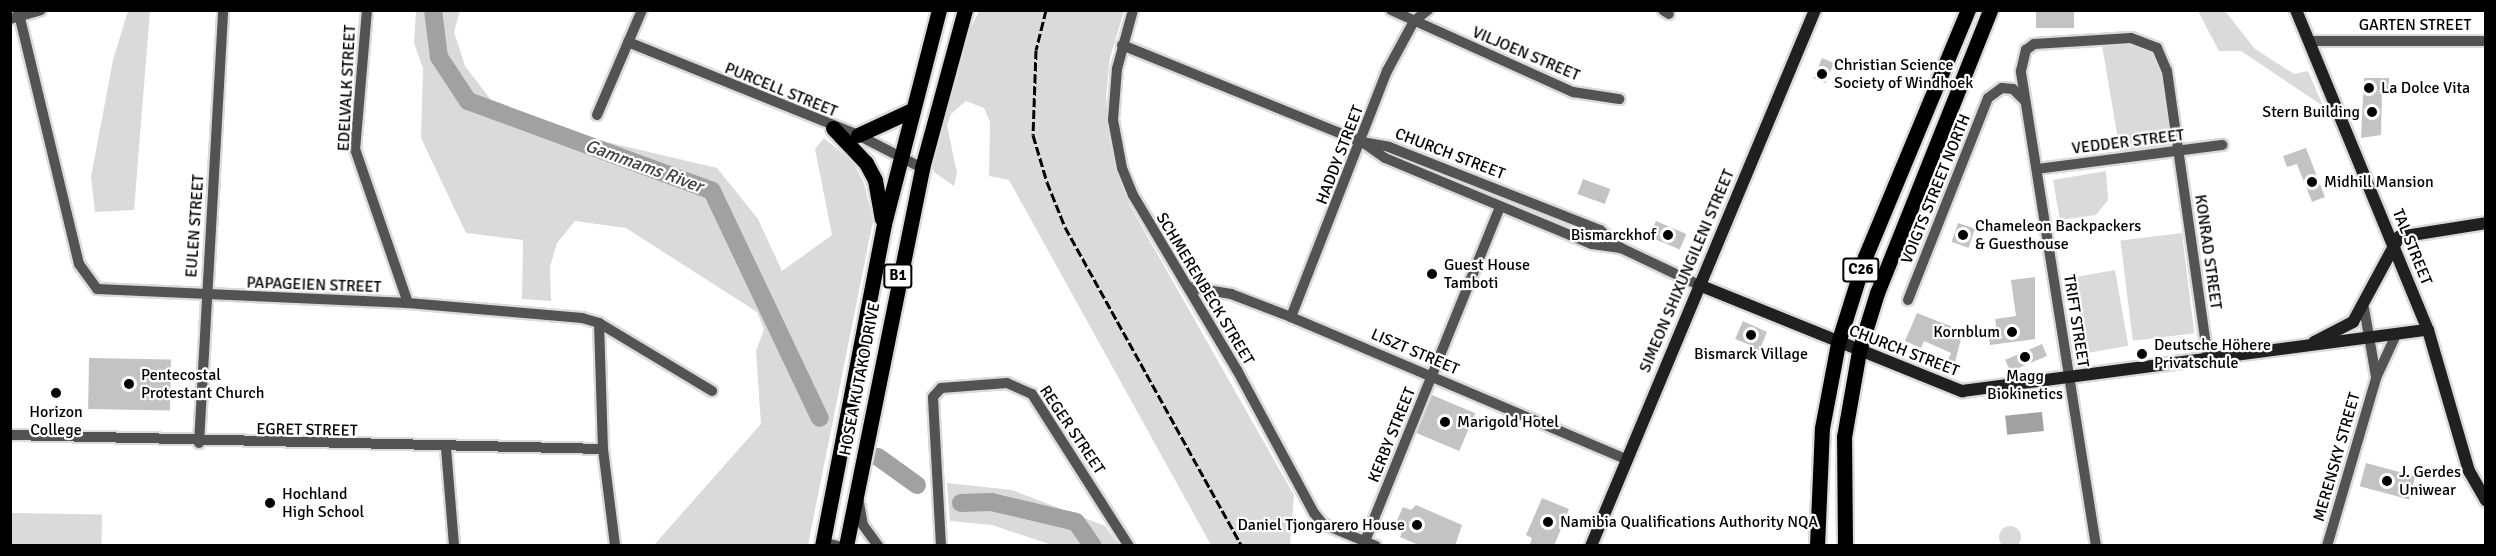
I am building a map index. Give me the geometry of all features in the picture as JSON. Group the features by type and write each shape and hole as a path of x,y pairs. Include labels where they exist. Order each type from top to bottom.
{"main road":[{"name":"HOSEA KUTAKO DRIVE","path":"822,544 884,224 910,111 939,10"},
{"name":"HOSEA KUTAKO DRIVE","path":"846,546 922,168 965,10"},
{"name":"C26","path":"1817,546 1818,464 1838,343 1865,257 1968,10"},
{"name":"C26","path":"1845,546 1844,436 1860,351 1877,293 1990,10"},
{"path":"858,135 910,111"},
{"path":"833,128 871,172 884,224"}],"street":[{"path":"16,15 42,10"},
{"name":"EULEN STREET","path":"199,443 205,296 223,10"},
{"name":"EDELVALK STREET","path":"367,10 355,149 408,303"},
{"path":"597,115 642,10"},
{"name":"SCHMERENBECK STREET","path":"1133,10 1122,45 1113,120 1122,168 1314,513 1323,524 1370,543"},
{"name":"VILJOEN STREET","path":"1391,10 1573,92 1619,99"},
{"name":"HADDY STREET","path":"1291,317 1362,142 1387,71 1414,21 1428,10"},
{"name":"SIMEON SHIXUNGILENI STREET","path":"1591,546 1815,10"},
{"name":"TAL STREET","path":"2296,10 2428,330 2469,471 2486,500"},
{"name":"PAPAGEIEN STREET","path":"16,15 85,279 105,291 533,310 599,323 712,391"},
{"name":"KONRAD STREET","path":"2026,101 2023,58 2034,44 2141,39 2157,48 2163,60 2178,150 2208,358"},
{"name":"GARTEN STREET","path":"2309,41 2486,41"},
{"name":"PURCELL STREET","path":"628,42 833,128 858,135 922,168"},
{"name":"CHURCH STREET","path":"1122,45 1362,142 1389,147 1600,230 1621,248 1699,285 1838,343 1962,391 2208,358 2395,337 2428,330"},
{"name":"VOIGTS STREET NORTH","path":"1908,300 1988,98 2002,88 2013,89 2026,101"},
{"name":"TRIFT STREET","path":"2026,101 2096,546"},
{"name":"CHURCH STREET","path":"1362,142 1385,158 1500,207 1592,244 1621,248"},
{"name":"VEDDER STREET","path":"2037,169 2222,145"},
{"name":"KERBY STREET","path":"1370,543 1500,207"},
{"path":"2393,244 2399,237 2486,223"},
{"name":"CHURCH STREET","path":"2300,347 2343,330 2364,308 2393,244"},
{"name":"LISZT STREET","path":"1188,287 1231,294 1291,317 1626,459"},
{"path":"2364,308 2370,340"},
{"path":"599,323 603,449 615,546"},
{"name":"MERENSKY STREET","path":"2327,546 2376,378 2395,337"},
{"name":"MERENSKY STREET","path":"2370,340 2376,378"},
{"name":"REGER STREET","path":"940,546 934,393 941,388 1007,383 1032,394 1129,546"},
{"name":"EGRET STREET","path":"10,435 199,443 603,449"},
{"path":"447,448 454,546"},
{"path":"857,491 863,525 878,546"},
{"path":"822,544 838,546"}],"shaded area":[{"path":"128,11 150,11 134,210 95,212 91,177 113,60"},
{"path":"416,11 460,11 454,32 465,66 491,100 581,136 717,168 758,219 782,271 832,235 815,149 824,138 853,162 864,183 873,221 808,545 654,545 761,424 756,351 764,329 757,312 626,228 575,221 557,243 550,267 551,301 522,299 523,240 466,233 421,138 423,68 414,43"},
{"path":"979,11 1124,11 1110,58 1106,96 1109,141 1118,172 1129,204 1294,495 1290,545 1211,545 1009,180 989,176 990,122 984,108 966,101 951,114 947,125 957,173 954,186 934,172 931,161 963,44"},
{"path":"2198,11 2225,11 2255,49 2294,74 2308,71 2323,106 2241,51 2219,51"},
{"path":"2101,39 2141,39 2163,60 2178,150 2121,158"},
{"path":"2106,171 2108,200 2096,215 2060,220 2053,180"},
{"path":"2182,233 2194,333 2133,341 2120,241"},
{"path":"2115,270 2128,346 2086,353 2073,277"},
{"path":"2042,412 2044,431 2007,435 2005,416"},
{"path":"947,483 1012,490 1105,526 1119,545 1052,545 992,525 950,521"},
{"path":"11,513 102,515 101,546 10,545"},
{"path":"2010,526 2020,533 2021,537 2014,547 2010,548 2000,541 1999,537 2006,527"}],"building":[{"path":"2036,11 2074,11 2074,28 2036,28"},
{"name":"Christian Science Society of Windhoek","path":"1822,58 1834,63 1825,83 1813,78"},
{"name":"Stern Building","path":"2364,78 2389,78 2389,90 2382,90 2381,135 2361,138"},
{"name":"Midhill Mansion","path":"2306,148 2325,197 2312,202 2297,164 2287,167 2283,156"},
{"path":"1583,179 1610,189 1605,204 1578,194"},
{"name":"Bismarckhof","path":"1656,221 1686,234 1680,250 1649,237"},
{"name":"Chameleon Backpackers & Guesthouse","path":"1958,223 1975,229 1969,248 1951,242"},
{"path":"2035,277 2035,339 1990,345 1988,332 1997,331 1995,319 2016,316 2011,280"},
{"path":"1917,313 1963,331 1953,370 1945,366 1951,353 1924,341 1921,348 1905,341"},
{"name":"Bismarck Village","path":"1743,321 1767,332 1757,356 1747,351 1750,345 1735,339"},
{"name":"Magg Biokinetics","path":"2042,344 2047,356 2010,372 2005,360"},
{"name":"Pentecostal Protestant Church","path":"89,358 171,359 170,410 88,409"},
{"name":"Marigold Hotel","path":"1432,395 1475,413 1459,451 1416,433"},
{"name":"J. Gerdes Uniwear","path":"2366,463 2415,476 2409,499 2360,486"},
{"name":"Namibia Qualifications Authority NQA","path":"1542,498 1569,509 1554,546 1529,546 1532,538 1526,535"},
{"name":"Daniel Tjongarero House","path":"1416,505 1462,525 1455,546 1421,546 1400,537 1402,532 1393,529 1403,507 1411,510"}],"waterway":[{"name":"Gammams River","path":"433,10 439,57 468,101 712,191 820,418"},
{"name":"Gammams River","path":"878,457 917,485"},
{"name":"Gammams River","path":"961,503 991,502 1076,522 1093,546"}],"railway":[{"path":"1046,10 1036,50 1033,135 1047,182 1065,227 1242,546"}],"place":[{"name":"Christian Science Society of Windhoek","path":"1822,74"},
{"name":"La Dolce Vita","path":"2369,88"},
{"name":"Stern Building","path":"2372,112"},
{"name":"Midhill Mansion","path":"2312,182"},
{"name":"Bismarckhof","path":"1668,235"},
{"name":"Chameleon Backpackers & Guesthouse","path":"1963,235"},
{"name":"Guest House Tamboti","path":"1432,274"},
{"name":"Kornblum","path":"2012,332"},
{"name":"Bismarck Village","path":"1751,335"},
{"name":"Deutsche Höhere Privatschule","path":"2142,354"},
{"name":"Magg Biokinetics","path":"2025,357"},
{"name":"Pentecostal Protestant Church","path":"129,384"},
{"name":"Horizon College","path":"56,393"},
{"name":"Marigold Hotel","path":"1445,422"},
{"name":"J. Gerdes Uniwear","path":"2387,481"},
{"name":"Hochland High School","path":"270,503"},
{"name":"Namibia Qualifications Authority NQA","path":"1548,522"},
{"name":"Daniel Tjongarero House","path":"1417,525"}]}
